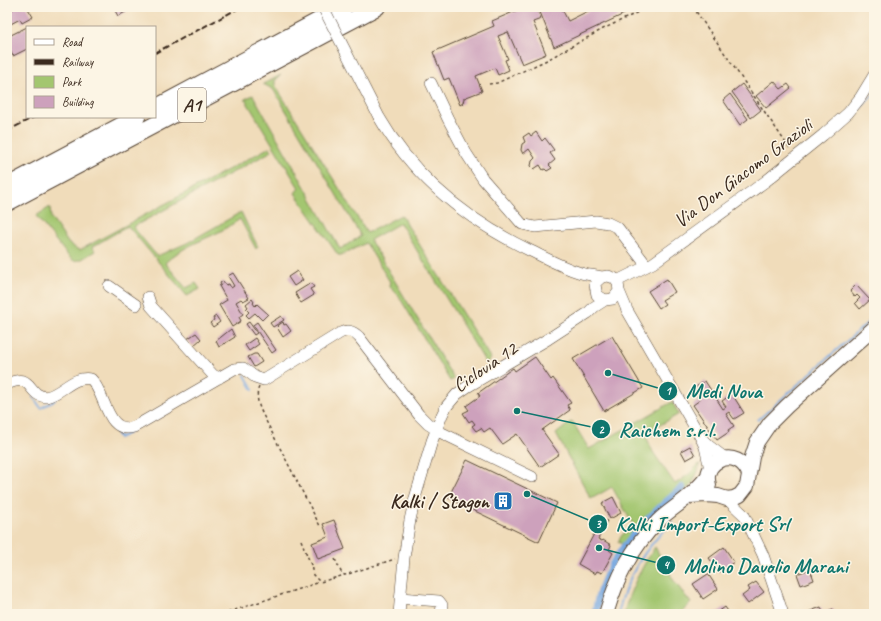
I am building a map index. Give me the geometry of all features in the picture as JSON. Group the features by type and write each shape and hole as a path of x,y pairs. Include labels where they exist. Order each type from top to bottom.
{"highway":[{"name":"A1","path":"156,107 344,7"},
{"name":"A1","path":"7,203 376,7"},
{"path":"7,186 135,118"}],"main road":[{"path":"689,496 706,495 734,498 745,491 749,480 752,457 757,442 770,423 778,414 874,328"},
{"path":"606,614 620,574 637,546 658,521 677,504 689,496 719,460 730,458 757,442"},
{"path":"730,458 741,462 749,474"},
{"path":"709,473 710,488 722,497"}],"street":[{"path":"323,7 390,136 426,180 460,209 482,225 506,239 579,272 602,277 610,276 618,286 627,310 701,438 705,446 709,473"},
{"name":"Via Don Giacomo Grazioli","path":"618,286 766,181 823,135 848,113 860,98 874,75"},
{"path":"431,83 466,153 483,179 522,224 535,227 596,221 608,223 618,228 647,266"},
{"path":"579,272 595,290 598,296 627,310"},
{"path":"580,318 595,290 596,282 602,277"},
{"path":"109,286 134,306 150,302 213,375 219,378"},
{"path":"399,614 404,556 415,498 436,429 450,402 467,387 548,339 607,300 616,297 618,286"},
{"path":"7,384 18,380 25,381 36,394 46,397 58,392 78,380 85,378 91,379 96,385 114,421 120,427 128,429 239,367 246,370 258,379 264,380 346,330 359,337 419,415 428,424 442,433 532,477"},
{"path":"701,438 709,446 730,458"},
{"path":"745,491 744,514 763,555 783,614"},
{"path":"722,497 744,514"},
{"path":"400,598 439,601 442,605 441,614"}],"path":[{"path":"488,84 497,83 546,60 601,30 649,7"},
{"path":"693,7 795,158"},
{"path":"264,380 260,384 257,391 259,407 320,526"},
{"path":"301,540 311,565 313,575 320,582"},
{"path":"223,614 404,556"},
{"path":"335,558 342,574 345,575"}],"green space":[{"path":"281,75 275,81 275,85 367,233 401,215 491,359 486,363 400,223 370,240 454,379 450,381 398,295 390,287 390,282 366,243 338,255 295,193 299,188 245,99 253,95 340,249 361,236 273,89 263,84"},
{"path":"270,147 272,151 133,227 157,256 187,243 241,212 258,247 256,249 240,219 219,232 177,253 165,263 186,288 196,283 200,289 187,296 128,226 92,247 95,251 82,259 74,261 69,257 36,216 50,207 51,218 69,244 80,250"},
{"path":"672,402 679,414 645,434 653,452 675,484 689,474 700,463 698,471 692,484 645,529 624,545 618,542 622,535 633,525 612,487 591,499 556,434 572,421 589,449"},
{"path":"655,547 674,581 691,603 680,614 624,614 636,579"}],"building":[{"path":"17,7 27,7 33,17 22,23 20,19 7,26 7,8 9,11"},
{"path":"113,7 135,7 118,16"},
{"path":"525,7 536,7 541,19 533,22 546,54 522,64 508,32 498,36 508,59 505,60 509,70 498,75 495,68 476,76 482,91 464,98 463,103 460,105 449,78 444,80 433,52 494,26 492,21"},
{"path":"538,7 561,7 568,21 596,7 639,7 554,47"},
{"path":"26,28 26,50 13,56 7,45 7,37"},
{"path":"774,81 781,89 788,84 791,88 766,108 756,96"},
{"path":"742,84 761,110 751,118 732,92"},
{"path":"730,94 748,119 740,125 723,100"},
{"path":"536,132 542,141 545,138 554,150 550,153 555,160 549,165 552,168 547,171 545,169 543,170 540,165 534,169 531,166 532,161 535,158 529,149 523,154 521,150 522,144 525,142 523,137 529,133 531,136"},
{"path":"297,271 303,280 294,286 288,277"},
{"path":"233,273 249,298 243,301 241,299 236,302 243,314 239,317 241,321 232,327 219,305 227,300 219,286 223,281 226,285 229,284 231,288 234,286 228,276"},
{"path":"667,279 675,292 662,300 665,304 659,308 648,291"},
{"path":"311,283 314,287 310,289 314,295 301,303 295,293"},
{"path":"856,285 870,300 860,309 855,303 860,298 857,295 855,297 850,291"},
{"path":"252,299 255,306 257,304 268,314 262,320 255,313 249,318 246,315 249,312 246,309 248,307 246,304"},
{"path":"216,316 220,322 213,327 210,323"},
{"path":"281,316 284,320 273,327 270,323"},
{"path":"249,322 257,333 254,335 246,324"},
{"path":"257,322 276,350 272,353 253,325"},
{"path":"283,322 284,325 286,324 291,331 283,337 277,326"},
{"path":"231,329 235,337 219,347 216,341"},
{"path":"196,333 201,339 193,346 187,339"},
{"path":"612,336 643,388 604,411 573,359"},
{"path":"255,338 259,344 249,351 245,345"},
{"path":"257,354 262,362 254,367 248,357"},
{"path":"535,357 551,380 553,378 571,403 567,405 570,410 542,430 559,454 540,467 517,434 502,444 490,428 484,432 481,428 476,431 472,426 475,424 472,420 469,422 463,413 469,410 466,406 480,396 478,393 513,368 515,371"},
{"path":"705,381 723,409 726,407 722,401 732,394 744,413 734,419 729,412 726,414 734,426 728,430 729,432 717,440 693,405 700,400 693,389"},
{"path":"690,446 695,455 686,460 681,451"},
{"name":"Kalki / Stagon","path":"467,460 557,503 539,542 448,498"},
{"path":"613,497 621,513 610,519 602,503"},
{"path":"602,519 607,521 598,539 611,545 609,550 613,553 602,573 597,571 595,574 578,564"},
{"path":"334,520 345,549 318,559 312,543 328,537 323,524"},
{"path":"724,547 734,562 719,572 709,558"},
{"path":"810,569 814,580 801,585 797,574"},
{"path":"708,574 718,589 703,599 693,584"},
{"path":"756,582 764,592 748,604 742,596 750,590 748,587"},
{"path":"725,607 730,614 715,614"},
{"path":"821,607 823,613 833,609 835,614 808,614 808,612"}],"waterway":[{"path":"852,116 874,94"},
{"path":"758,420 874,317"},
{"path":"245,375 253,390"},
{"path":"33,397 41,408 55,400"},
{"path":"114,428 119,438 130,432"},
{"path":"595,614 600,593 615,560 624,547 646,522 682,488"},
{"path":"618,614 626,588 638,564 654,541 673,522"}],"railway":[{"path":"156,52 241,7"},
{"path":"7,131 32,118"}],"place":[{"name":"Medi Nova","path":"608,373"},
{"name":"Raichem s.r.l.","path":"517,411"},
{"name":"Kalki Import-Export Srl","path":"527,494"},
{"name":"Kalki / Stagon","path":"503,501"},
{"name":"Molino Davolio Marani","path":"599,548"}]}
